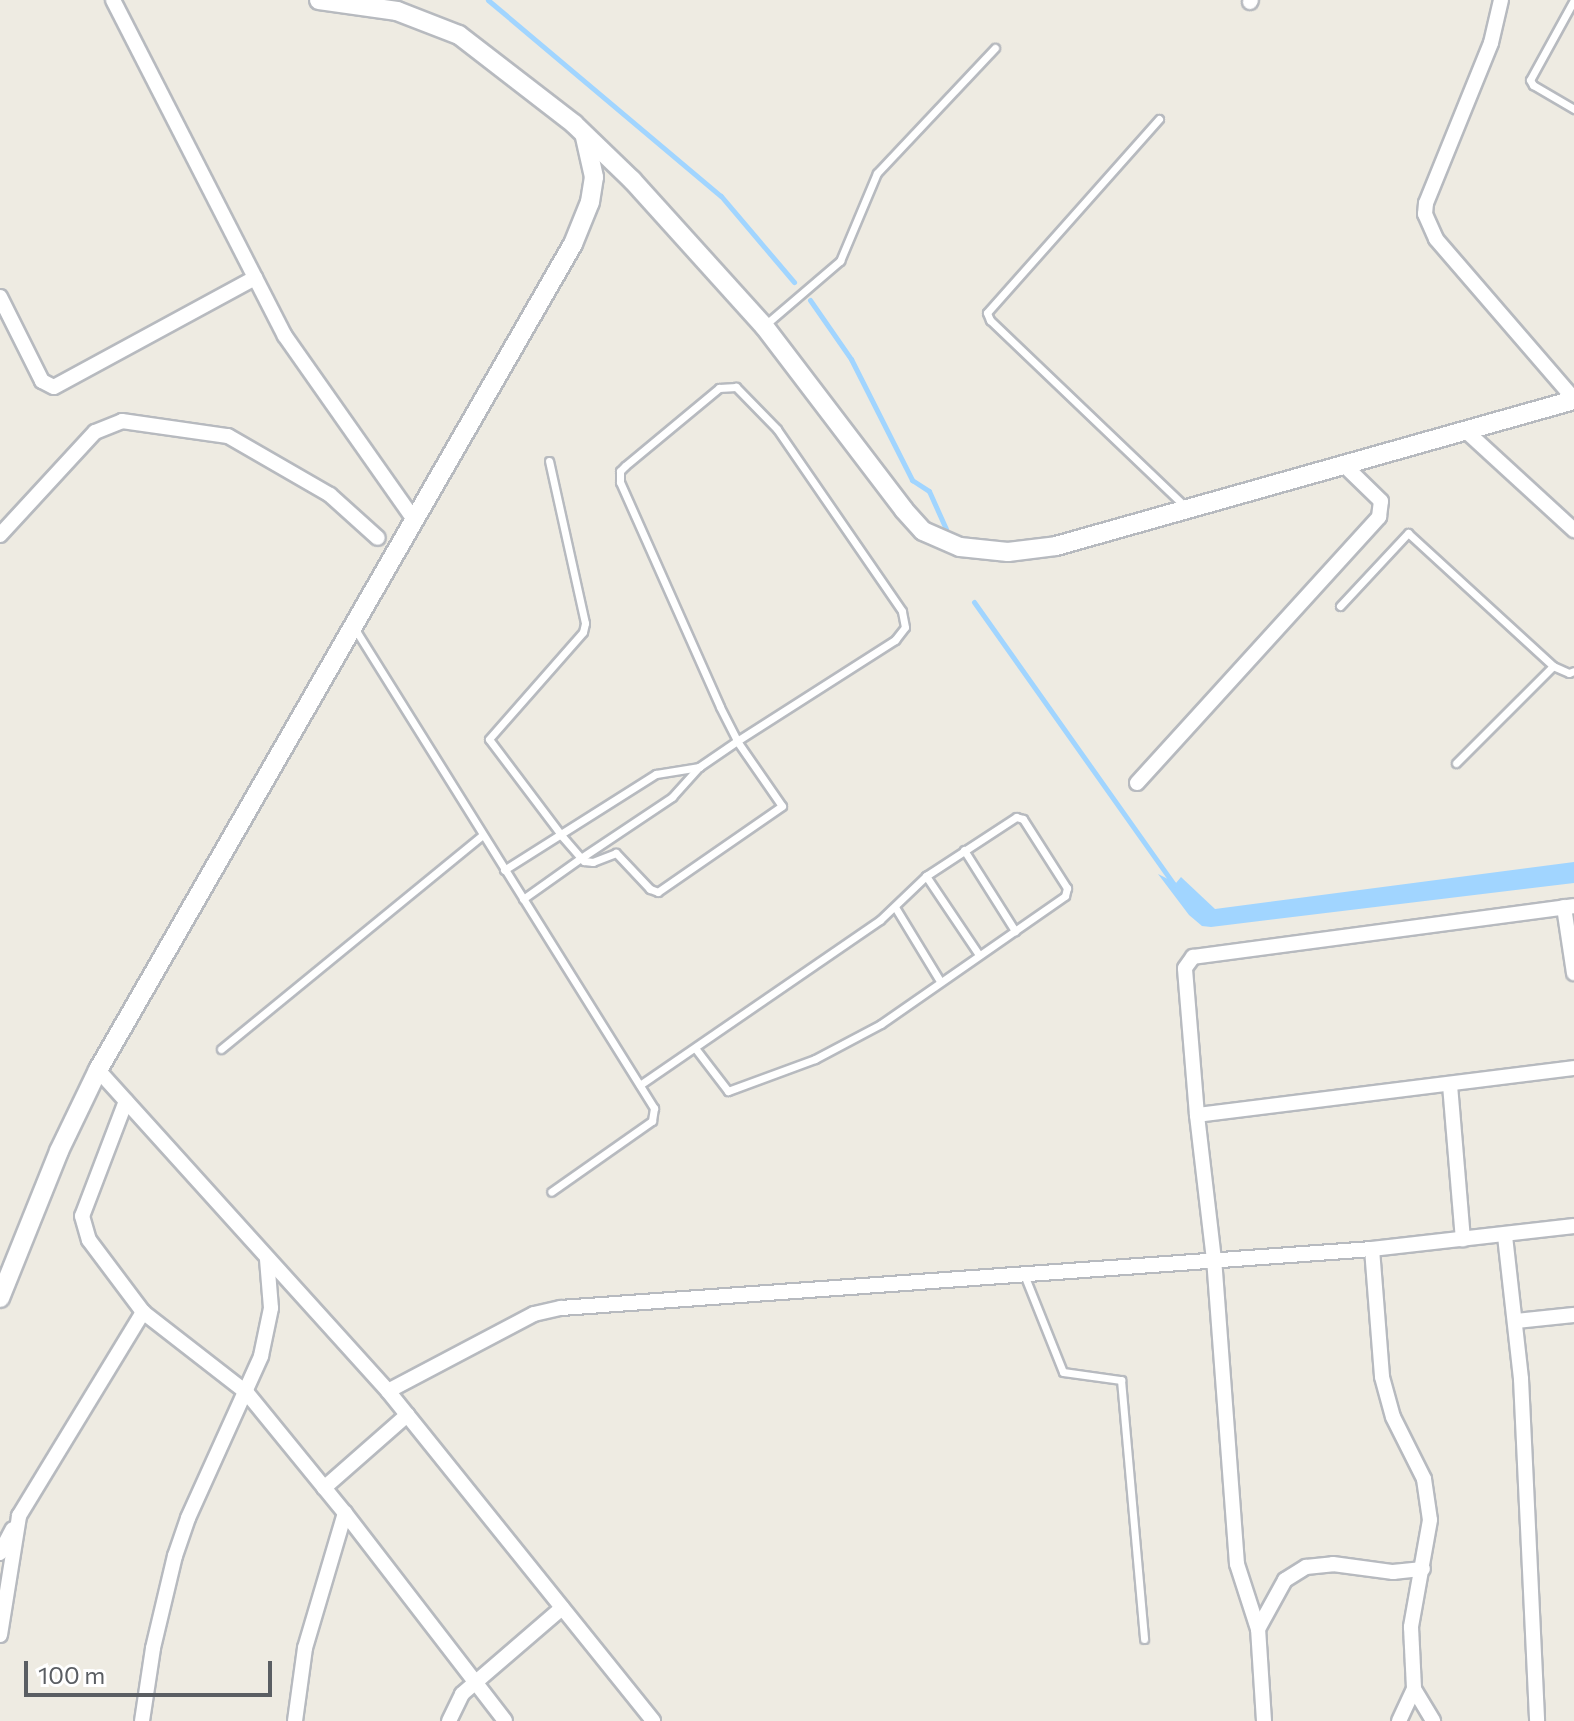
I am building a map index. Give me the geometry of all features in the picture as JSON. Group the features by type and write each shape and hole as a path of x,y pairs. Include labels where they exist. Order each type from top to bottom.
{"street":[{"path":"113,0 285,336 415,521"},
{"path":"319,0 397,11 459,35 499,62 632,180 764,326 923,531 941,541 982,551 1034,551 1345,466 1574,399 1436,239 1425,214 1426,203 1491,43 1501,0"},
{"path":"0,1298 59,1151 98,1070 573,244 590,202 594,177 584,135"},
{"path":"0,297 42,381 54,387 255,278"},
{"path":"0,535 95,432 122,421 228,436 330,495 378,538"},
{"path":"1466,431 1574,530"},
{"path":"1137,783 1379,517 1381,501 1345,466"},
{"path":"1264,1721 1258,1629 1237,1564 1214,1260 1197,1115 1185,968 1193,957 1569,907 1574,973"},
{"path":"1197,1115 1574,1068"},
{"path":"98,1070 388,1391 653,1721"},
{"path":"1450,1085 1463,1239"},
{"path":"126,1101 82,1216 95,1249 143,1312 247,1393 345,1513 505,1721"},
{"path":"388,1391 534,1314 561,1308 1025,1277 1372,1249 1574,1226"},
{"path":"1505,1236 1516,1321 1537,1721"},
{"path":"1372,1249 1382,1377 1393,1417 1416,1457 1427,1500 1429,1541 1411,1612 1414,1689 1399,1721"},
{"path":"142,1721 153,1648 175,1556 188,1518 247,1393 267,1332 271,1308 267,1259"},
{"path":"0,1553 19,1516 143,1312"},
{"path":"1516,1321 1574,1315"},
{"path":"324,1488 407,1415"},
{"path":"295,1721 305,1648 345,1513"},
{"path":"0,1635 19,1516"},
{"path":"1258,1629 1285,1580 1306,1567 1333,1564 1393,1572 1423,1569"},
{"path":"449,1721 462,1694 562,1608"},
{"path":"1414,1689 1433,1721"}],"lane":[{"path":"1574,0 1530,80 1533,85 1574,109"},
{"path":"764,326 840,261 877,173 995,48"},
{"path":"1159,119 987,313 990,320 1186,507"},
{"path":"523,899 581,858 672,797 699,767 737,741 902,635 905,620 777,429 743,392 726,385 625,466 620,477 737,741 782,804 658,892 650,889 616,853 593,862 581,858 489,739 583,632 585,623 549,461"},
{"path":"1340,606 1408,533 1415,536 1553,666 1569,673 1574,671"},
{"path":"353,628 654,1108 652,1121 551,1192"},
{"path":"1456,763 1553,666"},
{"path":"504,870 656,774 699,767"},
{"path":"640,1085 895,907 926,876 1020,817 1067,888 1065,896 845,1044 733,1091 724,1088 695,1048"},
{"path":"221,1049 482,835"},
{"path":"964,850 1015,931"},
{"path":"926,876 979,955"},
{"path":"895,907 940,981"},
{"path":"1025,1277 1063,1372 1121,1380 1144,1639"}],"water":[{"path":"1574,862 1574,883 1211,927 1202,926 1189,915 1158,874 1176,883 1181,877 1215,909"}],"waterway":[{"path":"488,0 721,196 794,282"},
{"path":"810,300 851,359 912,480 929,491 946,529"},
{"path":"974,602 1174,884"}]}
